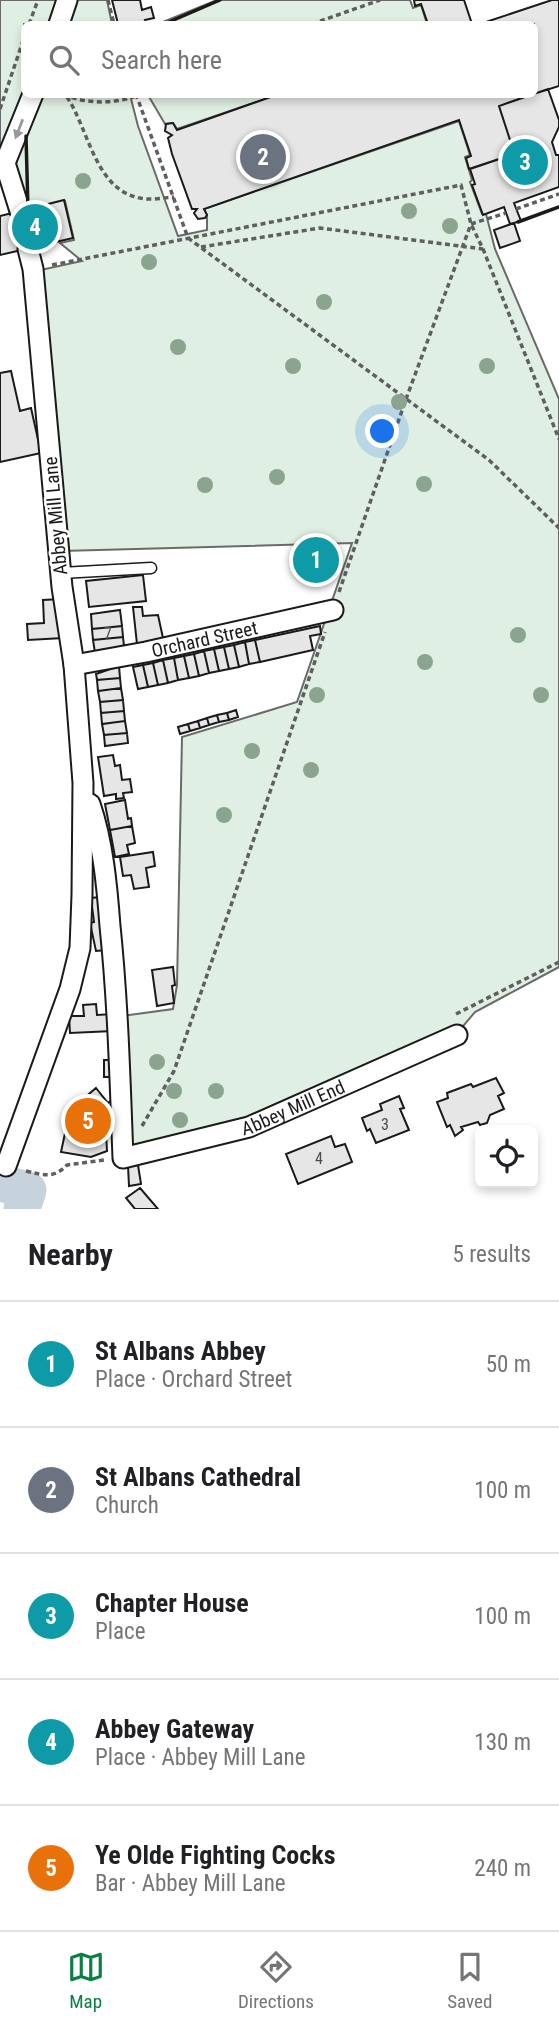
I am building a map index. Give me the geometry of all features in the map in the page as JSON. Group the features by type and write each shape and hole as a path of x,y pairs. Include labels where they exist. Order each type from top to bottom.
{"street":[{"path":"60,21 67,0"},
{"path":"20,212 3,162 31,98"},
{"name":"Abbey Mill Lane","path":"6,1166 70,989 80,948 83,783 74,665 61,573 33,269 28,249"},
{"name":"Orchard Street","path":"74,665 146,652 333,610"},
{"name":"Abbey Mill Lane","path":"83,783 95,817 108,905 118,1009 123,1158"},
{"name":"Abbey Mill End","path":"123,1158 249,1127 457,1035"}],"lane":[{"path":"61,573 151,568"}],"path":[{"path":"30,21 38,0"},
{"path":"108,0 113,21"},
{"path":"320,21 380,0"},
{"path":"0,108 21,47"},
{"path":"67,98 77,111 99,163 112,184 124,193 139,198 174,197"},
{"path":"83,98 108,101 123,98"},
{"path":"139,98 188,238 489,460 559,528"},
{"path":"33,269 461,184 471,224 559,439"},
{"path":"516,209 559,194"},
{"path":"6,1166 50,1176 60,1172 67,1164 123,1158 174,1071 461,247 471,224 506,213"},
{"path":"199,247 320,228 483,249"}],"green space":[{"path":"0,0 66,0 59,21 21,21 23,98 0,160"},
{"path":"70,0 107,0 111,21 63,21"},
{"path":"217,0 410,0 413,8 421,5 426,21 165,21"},
{"path":"35,98 131,98 138,126 178,236 207,230 207,215 204,209 459,121 470,155 465,157 472,180 470,182 482,214 486,214 495,249 559,399 559,967 475,1012 459,1031 248,1124 124,1155 114,1017 173,1009 177,985 182,737 297,702 352,543 62,551 36,271 82,261 60,243 74,240 65,201 20,211 7,164"},
{"path":"150,98 268,98 177,129 173,123 165,124"}],"building":[{"path":"112,0 140,0 142,10 151,7 154,18 146,21 117,21"},
{"path":"414,0 464,0 471,21 427,21 421,4 415,6"},
{"path":"559,0 559,86 538,93 538,21 489,21"},
{"path":"548,89 559,120 559,127 552,142 556,155 559,155 559,187 514,203 521,221 510,224 504,207 483,215 472,185 475,184 470,169 520,152 516,141 511,143 499,106 522,98 538,98 538,92"},
{"path":"268,98 522,98 499,106 511,143 516,141 520,152 469,169 466,158 471,156 459,120 204,209 207,215 198,219 194,213 197,209 192,209 172,154 168,138 172,135 165,131 166,124 173,123 177,130"},
{"path":"64,200 73,238 0,255 0,216"},
{"path":"514,223 520,241 500,248 494,230"},
{"path":"11,371 20,411 31,408 41,453 0,462 0,373"},
{"path":"143,575 146,601 89,607 86,581"},
{"path":"61,599 63,638 28,640 27,624 44,623 43,600"},
{"path":"133,607 142,607 143,616 158,615 163,638 137,644"},
{"path":"120,610 122,626 92,629 91,614"},
{"path":"122,626 123,637 93,640 92,629"},
{"path":"320,626 321,634 310,636 313,650 260,662 255,640"},
{"path":"123,637 124,646 95,653 93,640"},
{"path":"255,640 260,662 249,664 245,642"},
{"path":"245,642 249,664 239,667 234,645"},
{"path":"234,645 239,667 229,669 224,647"},
{"path":"224,647 229,669 219,671 214,649"},
{"path":"214,649 219,671 209,673 204,651"},
{"path":"204,651 209,673 199,676 194,654"},
{"path":"194,654 199,676 189,678 184,656"},
{"path":"184,656 189,678 178,680 174,658"},
{"path":"174,658 178,680 168,683 163,660"},
{"path":"163,660 168,683 158,685 153,663"},
{"path":"153,663 158,685 148,687 143,665"},
{"path":"143,665 148,687 138,689 133,667"},
{"path":"119,666 120,678 97,680 96,674"},
{"path":"120,678 121,688 98,691 97,680"},
{"path":"121,688 123,700 100,702 98,691"},
{"path":"123,700 124,711 101,713 100,702"},
{"path":"236,710 238,717 229,720 227,713"},
{"path":"124,711 125,721 102,724 101,713"},
{"path":"227,713 229,720 219,722 217,715"},
{"path":"217,715 219,722 209,725 207,718"},
{"path":"207,718 209,725 200,728 198,721"},
{"path":"125,721 127,733 104,735 102,724"},
{"path":"198,721 200,728 190,731 188,724"},
{"path":"188,724 190,731 180,734 178,727"},
{"path":"127,733 128,743 105,746 104,735"},
{"path":"113,755 115,766 120,765 122,780 130,779 132,792 123,793 124,798 116,799 116,794 104,796 98,757"},
{"path":"125,800 132,826 110,830 105,804"},
{"path":"132,826 135,843 127,845 129,854 115,857 110,830"},
{"path":"153,852 155,866 146,868 149,887 134,889 131,875 123,876 120,857"},
{"path":"100,897 106,950 96,951 90,923 94,922 91,898"},
{"path":"173,967 174,1003 157,1006 152,970"},
{"path":"96,1004 97,1015 113,1014 113,1031 70,1033 69,1016 84,1016 83,1005"},
{"path":"104,1060 115,1060 116,1077 104,1077"},
{"path":"496,1078 504,1093 498,1096 504,1109 490,1115 487,1123 480,1125 478,1122 461,1127 463,1130 455,1136 450,1125 447,1127 437,1102 448,1098 447,1093 471,1084 473,1087"},
{"path":"96,1088 108,1103 112,1100 117,1115 100,1128 106,1133 107,1151 91,1157 61,1152 70,1110"},
{"path":"399,1096 404,1108 400,1109 409,1130 376,1143 362,1118 382,1110 380,1104"},
{"path":"331,1136 335,1147 345,1144 352,1162 298,1184 286,1154"},
{"path":"138,1165 141,1184 129,1186 128,1166"},
{"path":"140,1188 158,1209 135,1209 126,1198"}],"waterway":[{"path":"0,1183 28,1190 22,1209"}],"tunnel":[{"path":"20,211 28,249"}],"wall":[{"path":"171,21 220,0"},
{"path":"26,136 28,210"},
{"path":"518,222 559,207"}],"place":[{"name":"St Albans Cathedral","path":"263,157"},
{"name":"Chapter House","path":"525,162"},
{"name":"Abbey Gateway","path":"35,227"},
{"name":"St Albans Abbey","path":"316,560"},
{"name":"Ye Olde Fighting Cocks","path":"88,1121"}]}
